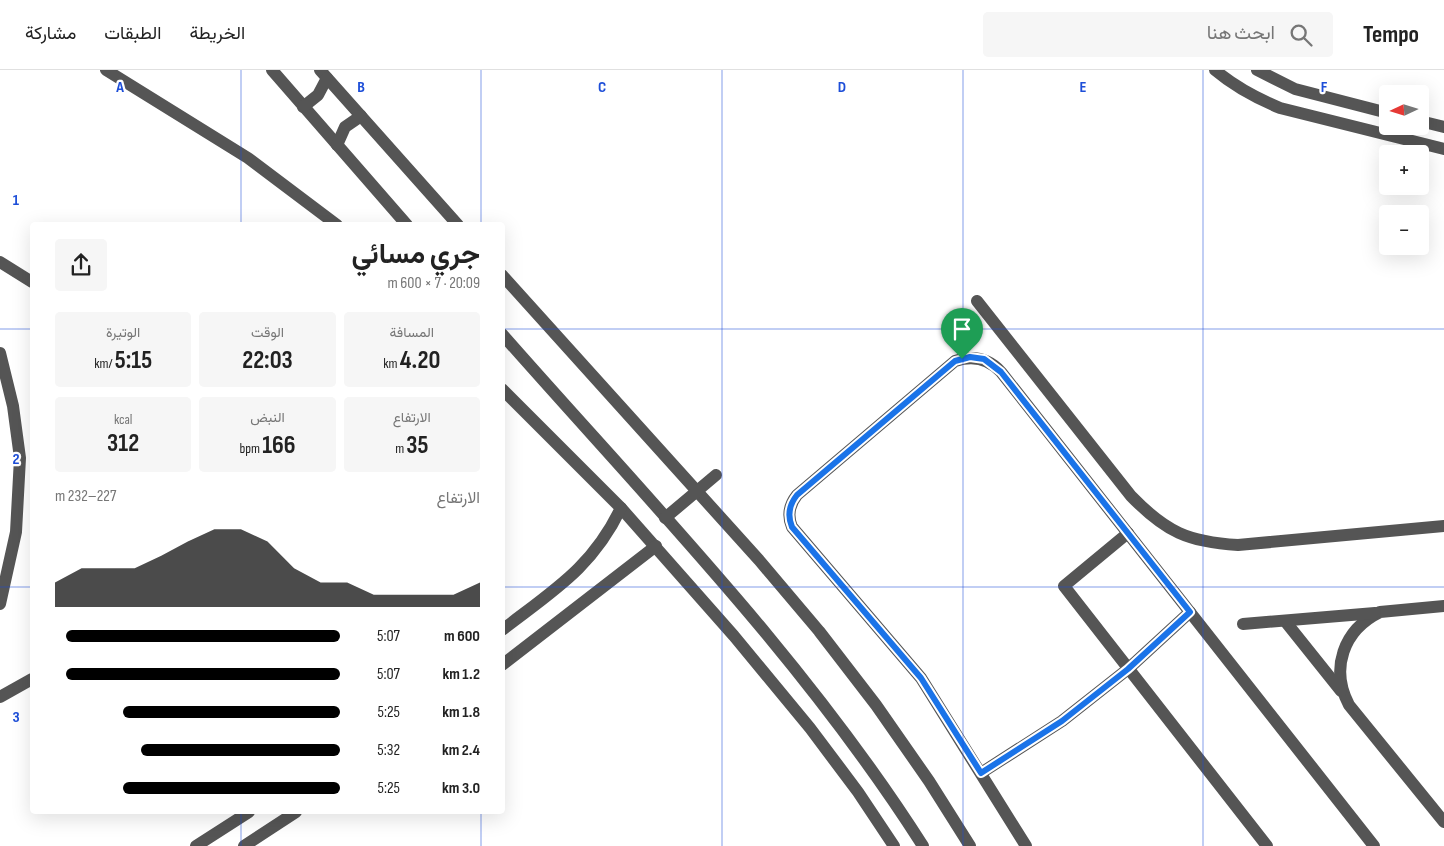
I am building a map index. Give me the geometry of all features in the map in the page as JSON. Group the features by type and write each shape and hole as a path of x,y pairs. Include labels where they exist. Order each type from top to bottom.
{"street":[{"path":"106,70 248,158 333,222"},
{"path":"272,70 404,222"},
{"path":"1215,70 1232,84 1255,98 1280,108 1444,149"},
{"path":"1257,70 1295,89 1379,111"},
{"path":"303,107 318,95 324,74"},
{"path":"324,74 455,222"},
{"path":"338,145 345,127 361,116"},
{"path":"1429,123 1444,127"},
{"path":"1405,139 1406,135"},
{"path":"0,262 30,281"},
{"path":"505,278 759,560 819,631 881,712 970,846"},
{"path":"978,301 1131,496 1152,518 1178,534 1208,543 1238,545 1444,526"},
{"path":"505,337 772,640 869,765 923,846"},
{"path":"0,352 14,406 20,458 16,532 0,604"},
{"path":"1026,846 921,678 792,527 789,511 794,500 955,361 977,358 991,362 1001,372 1374,846"},
{"path":"505,391 656,546 810,728 858,792 894,846"},
{"path":"665,518 716,475"},
{"path":"505,628 573,575 588,560 601,544 621,508"},
{"path":"1128,533 1064,586 1268,846"},
{"path":"505,663 656,546"},
{"path":"1242,624 1444,606"},
{"path":"981,773 1062,721 1128,669 1190,612"},
{"path":"1344,696 1340,670 1345,645 1363,622 1380,612"},
{"path":"1285,621 1444,822"},
{"path":"0,697 30,680"},
{"path":"196,846 246,814"},
{"path":"244,846 293,814"}],"route":[{"path":"970,357 984,359 996,366 1190,612 1128,669 1062,721 981,773 921,678 792,527 789,516 791,505 797,495 955,361 962,359 970,357"}]}
